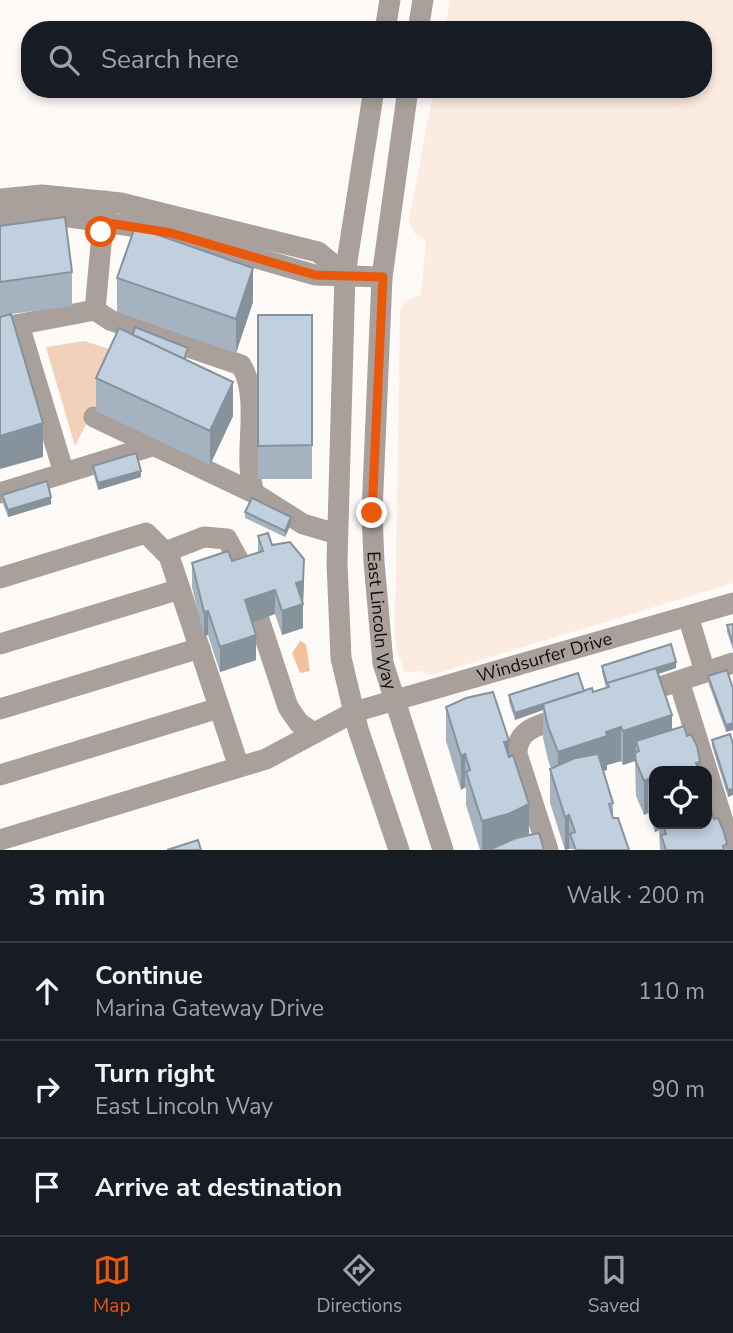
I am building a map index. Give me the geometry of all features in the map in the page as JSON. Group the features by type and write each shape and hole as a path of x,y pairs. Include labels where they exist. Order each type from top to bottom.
{"street":[{"path":"386,21 390,0"},
{"path":"420,21 423,0"},
{"path":"373,98 345,274 337,534 341,658 354,712 399,850"},
{"name":"East Lincoln Way","path":"407,98 383,277 372,513 379,635 393,700 443,850"},
{"path":"0,198 41,195 104,211 318,252 345,274 383,277"},
{"path":"0,219 104,211"},
{"path":"95,310 104,211"},
{"path":"64,473 10,326 95,310 110,320 241,365 247,375 250,390 249,478 254,494"},
{"path":"94,416 254,494 303,524 337,534"},
{"path":"0,492 152,446"},
{"path":"0,578 146,533 165,552 180,589 239,767"},
{"path":"165,552 204,537 227,539 245,577 288,707 299,723 314,733"},
{"path":"0,644 180,589"},
{"name":"Windsurfer Drive","path":"0,840 266,759 354,712 733,603"},
{"path":"688,616 705,672"},
{"path":"0,709 200,648"},
{"path":"613,702 733,665"},
{"path":"679,681 732,850"},
{"path":"0,775 219,708"},
{"path":"548,850 517,754 517,741 523,732 587,710"}],"shaded area":[{"path":"450,0 733,0 733,583 428,676 422,671 405,673 396,648 395,628 400,311 405,301 421,295 426,240 414,233 409,219 432,98 712,98 712,21 446,21"},
{"path":"84,341 122,353 75,446 46,347"},
{"path":"300,641 306,644 310,671 300,673 292,653"}],"building":[{"path":"65,217 72,272 0,282 0,226"},
{"path":"135,227 253,268 236,319 117,278"},
{"path":"11,314 43,423 0,436 0,317"},
{"path":"258,315 312,315 312,445 258,446"},
{"path":"135,327 188,348 184,359 133,335"},
{"path":"119,328 233,382 210,431 96,378"},
{"path":"136,453 141,471 98,483 93,466"},
{"path":"47,481 51,497 8,510 2,495"},
{"path":"252,498 291,517 285,531 245,512"},
{"path":"268,533 272,545 290,542 304,559 303,581 296,583 303,604 282,611 275,590 245,600 256,635 220,647 208,611 204,612 192,563 228,551 232,561 263,551 258,536"},
{"path":"733,624 733,644 727,625"},
{"path":"671,644 676,662 607,684 602,666"},
{"path":"656,668 672,715 623,731 621,727 606,732 607,736 558,752 543,704 592,688 593,692 609,687 607,683"},
{"path":"727,670 733,689 733,723 726,725 708,676"},
{"path":"578,673 584,691 515,713 509,695"},
{"path":"493,692 509,741 504,742 509,757 513,755 529,804 508,814 482,821 466,772 470,770 465,754 461,756 446,707 466,698"},
{"path":"684,726 687,736 691,734 697,746 700,762 696,763 697,766 649,766 649,782 648,779 644,781 636,762 635,753 639,751 636,741"},
{"path":"730,734 733,744 733,789 728,790 712,740"},
{"path":"598,754 613,803 609,804 613,818 618,818 629,850 576,850 570,834 575,832 569,815 565,817 550,769 575,758"},
{"path":"712,813 714,819 718,818 727,844 723,846 724,850 666,850 661,835 666,834 664,829 712,829"},
{"path":"539,833 544,850 491,849 516,838"},
{"path":"198,840 201,850 167,850"}],"route":[{"path":"101,232 102,222 131,226 171,233 250,254 315,275 383,277 372,513"}]}
